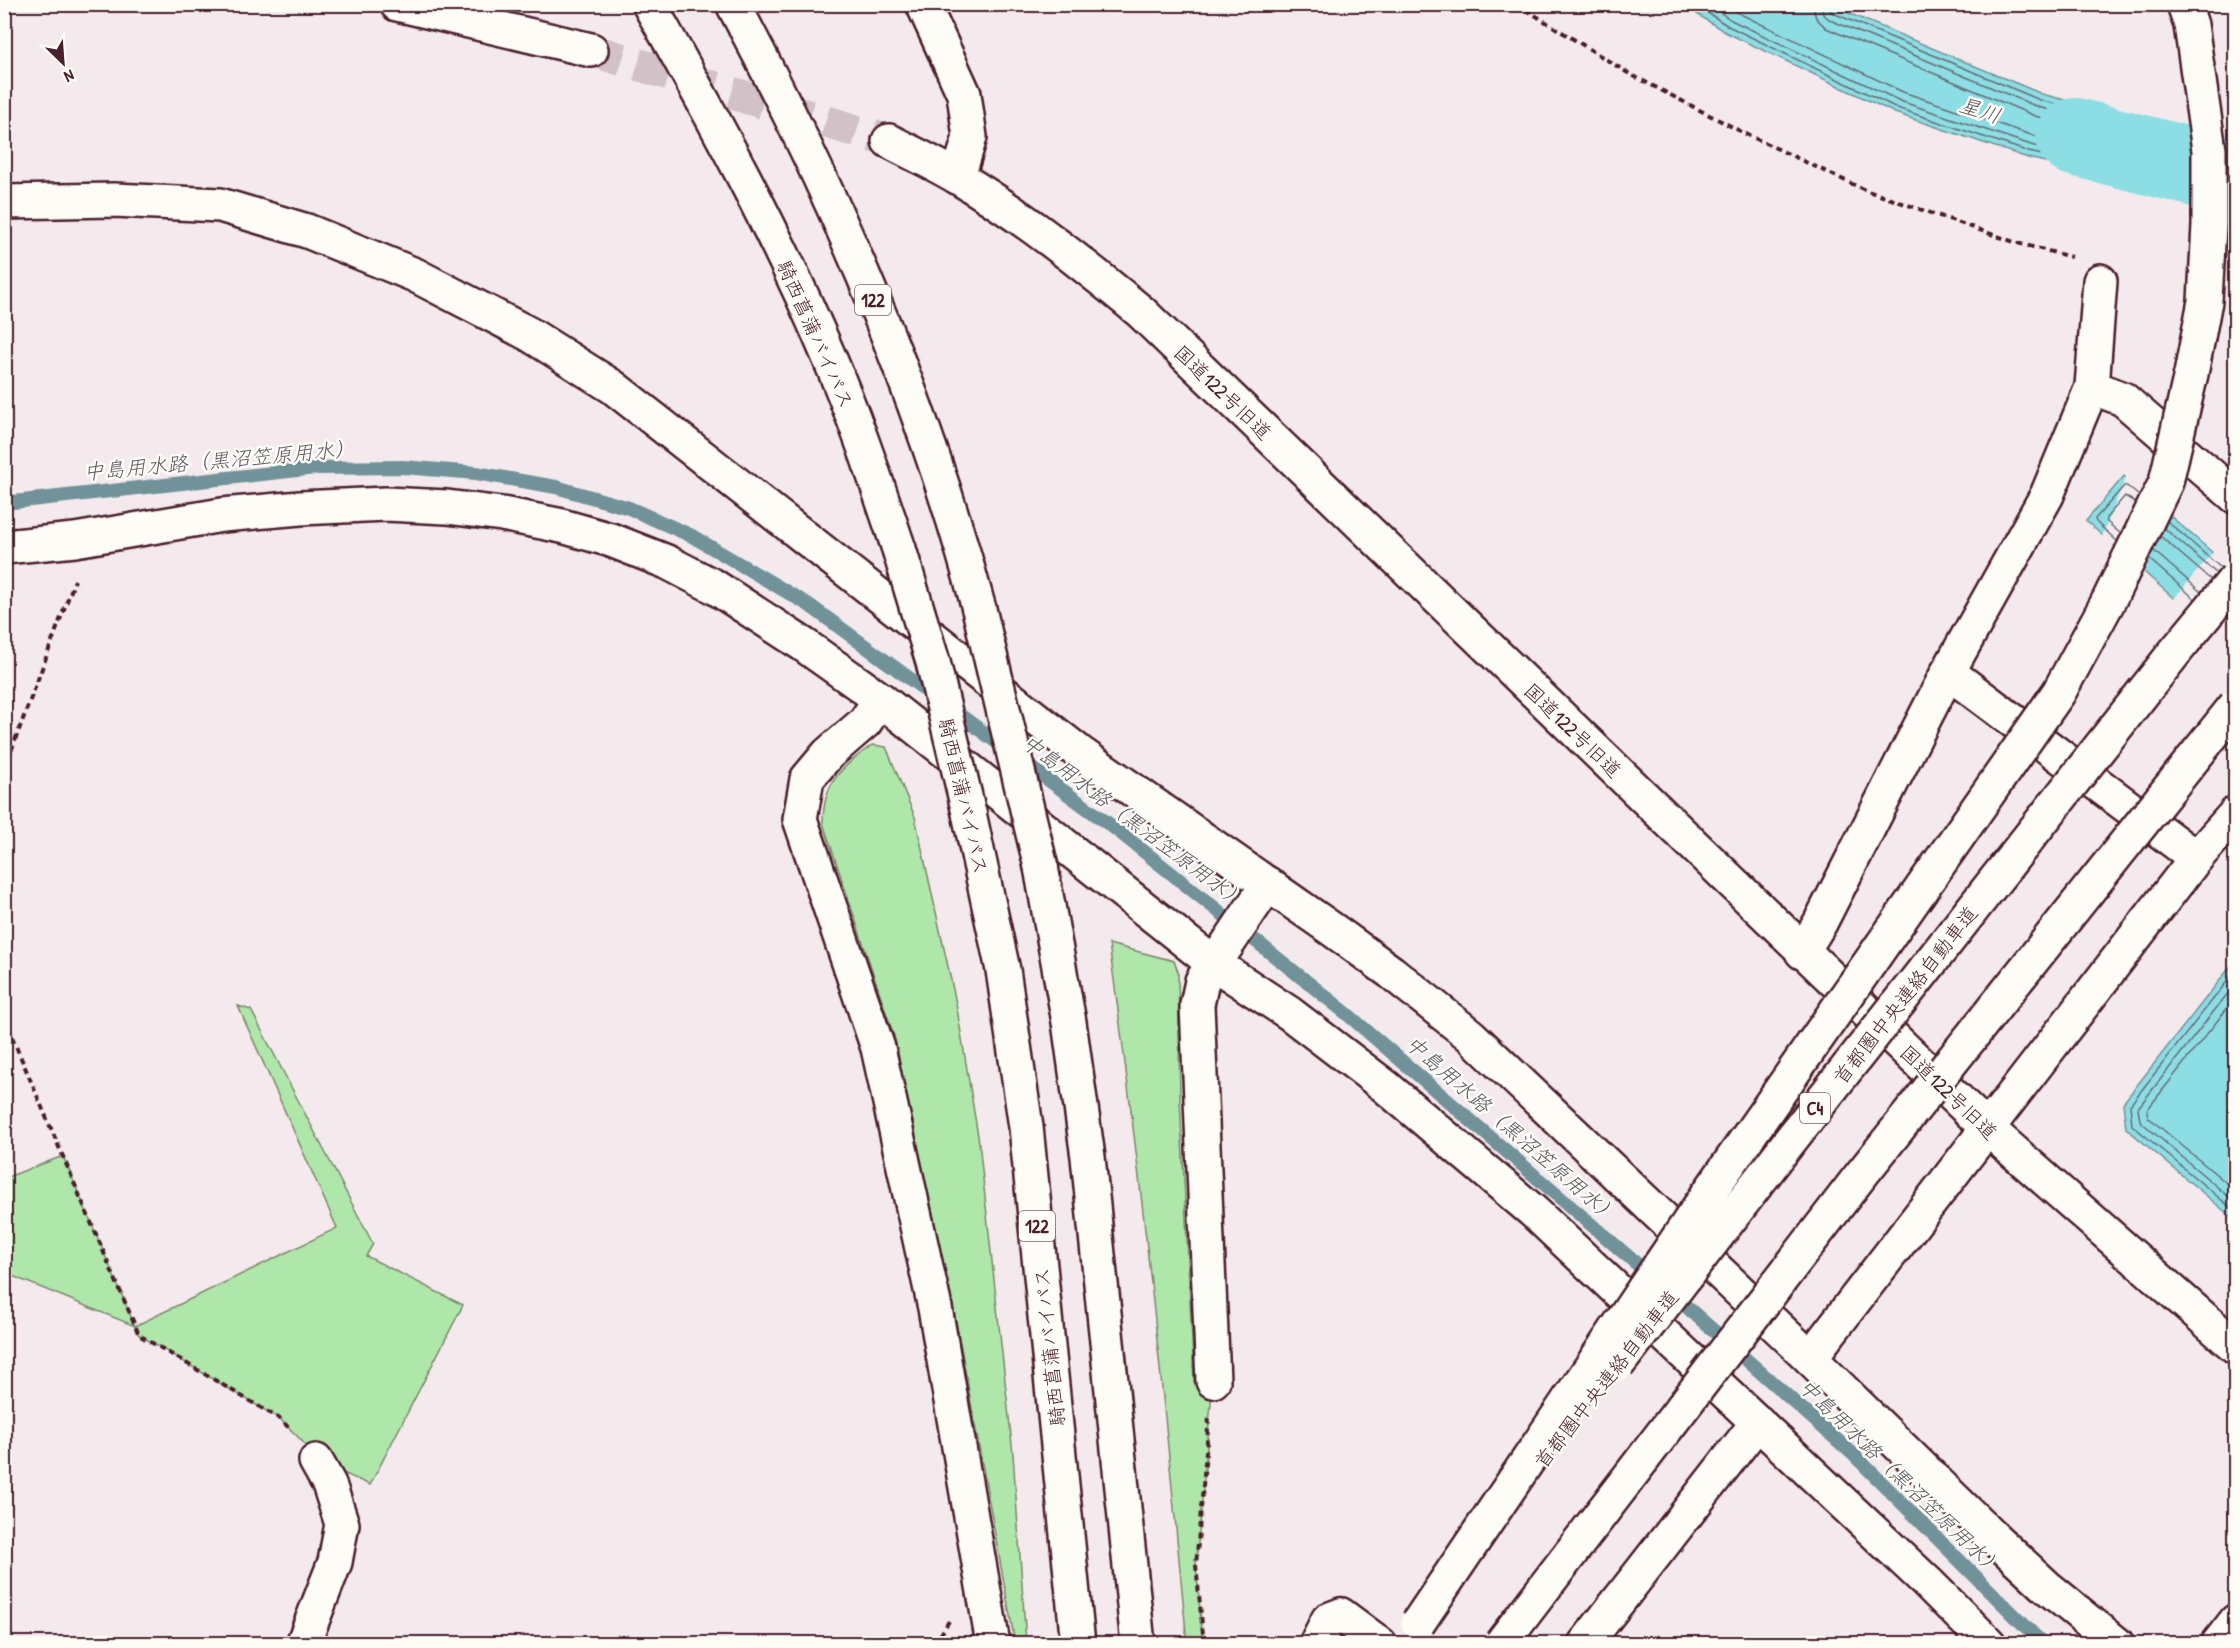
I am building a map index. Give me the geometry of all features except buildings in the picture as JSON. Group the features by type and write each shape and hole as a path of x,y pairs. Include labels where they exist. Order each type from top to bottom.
{"main road":[{"path":"397,4 591,50"},
{"name":"騎西菖蒲バイパス","path":"649,4 694,83 798,289 841,388 899,549 933,662 1003,970 1026,1126 1078,1644"},
{"name":"122","path":"733,4 834,205 883,325 933,454 962,545 979,609 1041,867 1069,1022 1088,1157 1138,1644"},
{"path":"923,4 964,94 970,137 958,177"},
{"path":"1410,1633 1706,1197 2060,692 2109,600 2166,482 2205,301 2209,225 2209,150 2191,25 2184,4"},
{"name":"国道122号旧道","path":"889,141 958,177 1075,257 1141,312 1988,1129 2235,1347"},
{"path":"4,202 114,200 220,206 306,231 416,275 529,334 613,387 1262,894 1391,972 1471,1036 1810,1358 2039,1580 2113,1642"},
{"path":"1802,952 1820,923 1948,672 2047,495 2092,387 2100,280"},
{"path":"2092,387 2123,399 2235,497"},
{"path":"4,547 75,540 222,515 386,504 447,507 542,522 611,540 666,562 715,587 804,645 880,699 1386,1087 1534,1212 1758,1422 1989,1644"},
{"name":"首都圏中央連絡自動車道","path":"1410,1633 1789,1142 2235,578"},
{"path":"1948,672 2196,858"},
{"path":"880,699 865,722 828,754 807,779 800,819 878,1048 935,1308 993,1644"},
{"path":"1501,1644 1857,1180 2235,705"},
{"path":"1810,1358 2196,858 2235,813"},
{"path":"1213,1381 1197,1005 1202,981 1262,894"},
{"path":"1585,1644 1758,1422"},
{"path":"303,1644 335,1562 342,1524 329,1484 316,1461"},
{"path":"1316,1644 1328,1620 1341,1615 1380,1644"},
{"path":"2218,1644 2235,1622"}],"path":[{"path":"1517,4 1628,73 1746,134 1865,189 2017,243 2100,265 2100,280"},
{"path":"4,770 78,572 75,540"},
{"path":"4,1018 139,1335 280,1419 302,1441 316,1461"},
{"path":"1204,1644 1196,1565 1213,1381"}],"green space":[{"path":"872,745 886,747 915,817 956,1003 979,1142 1013,1454 1026,1643 1015,1643 956,1321 894,1036 823,823 826,797 830,786 851,761"},
{"path":"1109,944 1174,961 1178,972 1180,1098 1194,1382 1213,1381 1196,1565 1203,1643 1187,1643 1142,1206"},
{"path":"238,1006 251,1010 373,1244 366,1256 463,1305 370,1485 316,1461 302,1441 280,1419 139,1335 135,1326 337,1228"},
{"path":"63,1156 135,1326 5,1273 5,1178"}],"water":[{"path":"1683,5 1829,5 2042,94 2179,130 2179,193 2028,158 1895,113 1725,32"},
{"path":"2124,476 2235,572 2235,652 2086,521"},
{"path":"2235,961 2235,1220 2126,1128 2123,1103"}],"pier":[{"path":"2127,474 2170,511 2143,575 2101,539"},
{"path":"2215,550 2236,568 2235,655 2172,601"}],"waterway":[{"name":"星川","path":"2075,137 2236,178"},
{"name":"中島用水路（黒沼笠原用水）","path":"4,503 316,468 403,467 476,473 556,487 629,508 692,536 809,605 1117,830 1346,1013 1652,1277"},
{"name":"中島用水路（黒沼笠原用水）","path":"1671,1293 1854,1455 2043,1644"}],"tunnel":[{"path":"591,50 889,141"}]}
